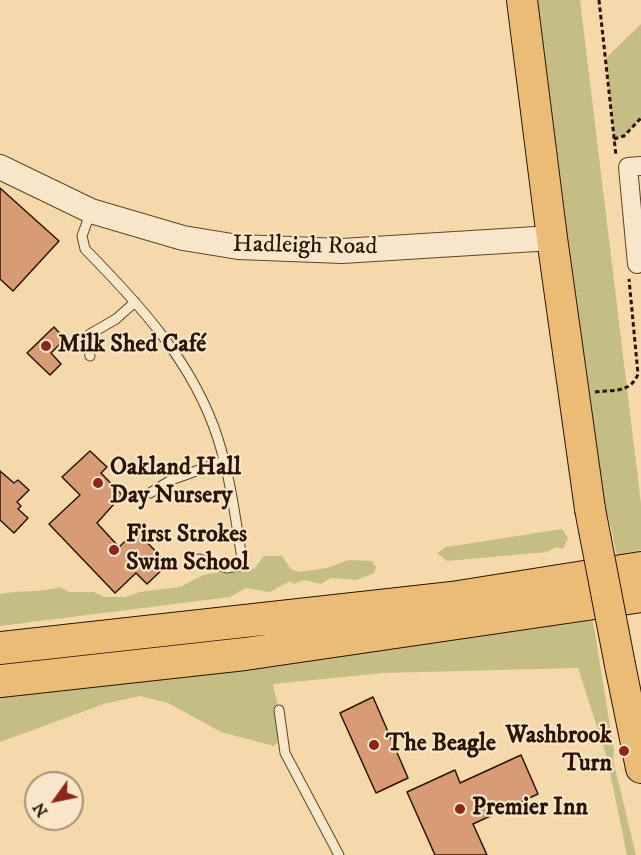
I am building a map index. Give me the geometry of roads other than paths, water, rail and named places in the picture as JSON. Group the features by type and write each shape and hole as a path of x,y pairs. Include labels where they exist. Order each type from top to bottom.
{"highway":[{"path":"0,648 452,598 641,568"},
{"path":"0,681 256,652 641,596"}],"main road":[{"path":"522,0 590,509 641,768"}],"street":[{"path":"633,271 637,231 628,167 641,166"},
{"name":"Hadleigh Road","path":"0,167 91,211 183,238 267,250 369,250 552,238"}],"lane":[{"path":"91,211 82,236 85,249 135,302 167,342 196,388 210,417 224,461 243,565 227,568 199,559"},
{"path":"90,356 88,341 90,334 116,319 135,302"},
{"path":"150,493 171,480 224,461"},
{"path":"279,710 285,753 339,855"}],"place":[{"name":"Milk Shed Café","path":"46,346"},
{"name":"Oakland Hall Day Nursery","path":"98,483"},
{"name":"First Strokes Swim School","path":"114,550"},
{"name":"The Beagle","path":"374,745"},
{"name":"Washbrook Turn","path":"624,751"},
{"name":"Premier Inn","path":"460,809"}]}
